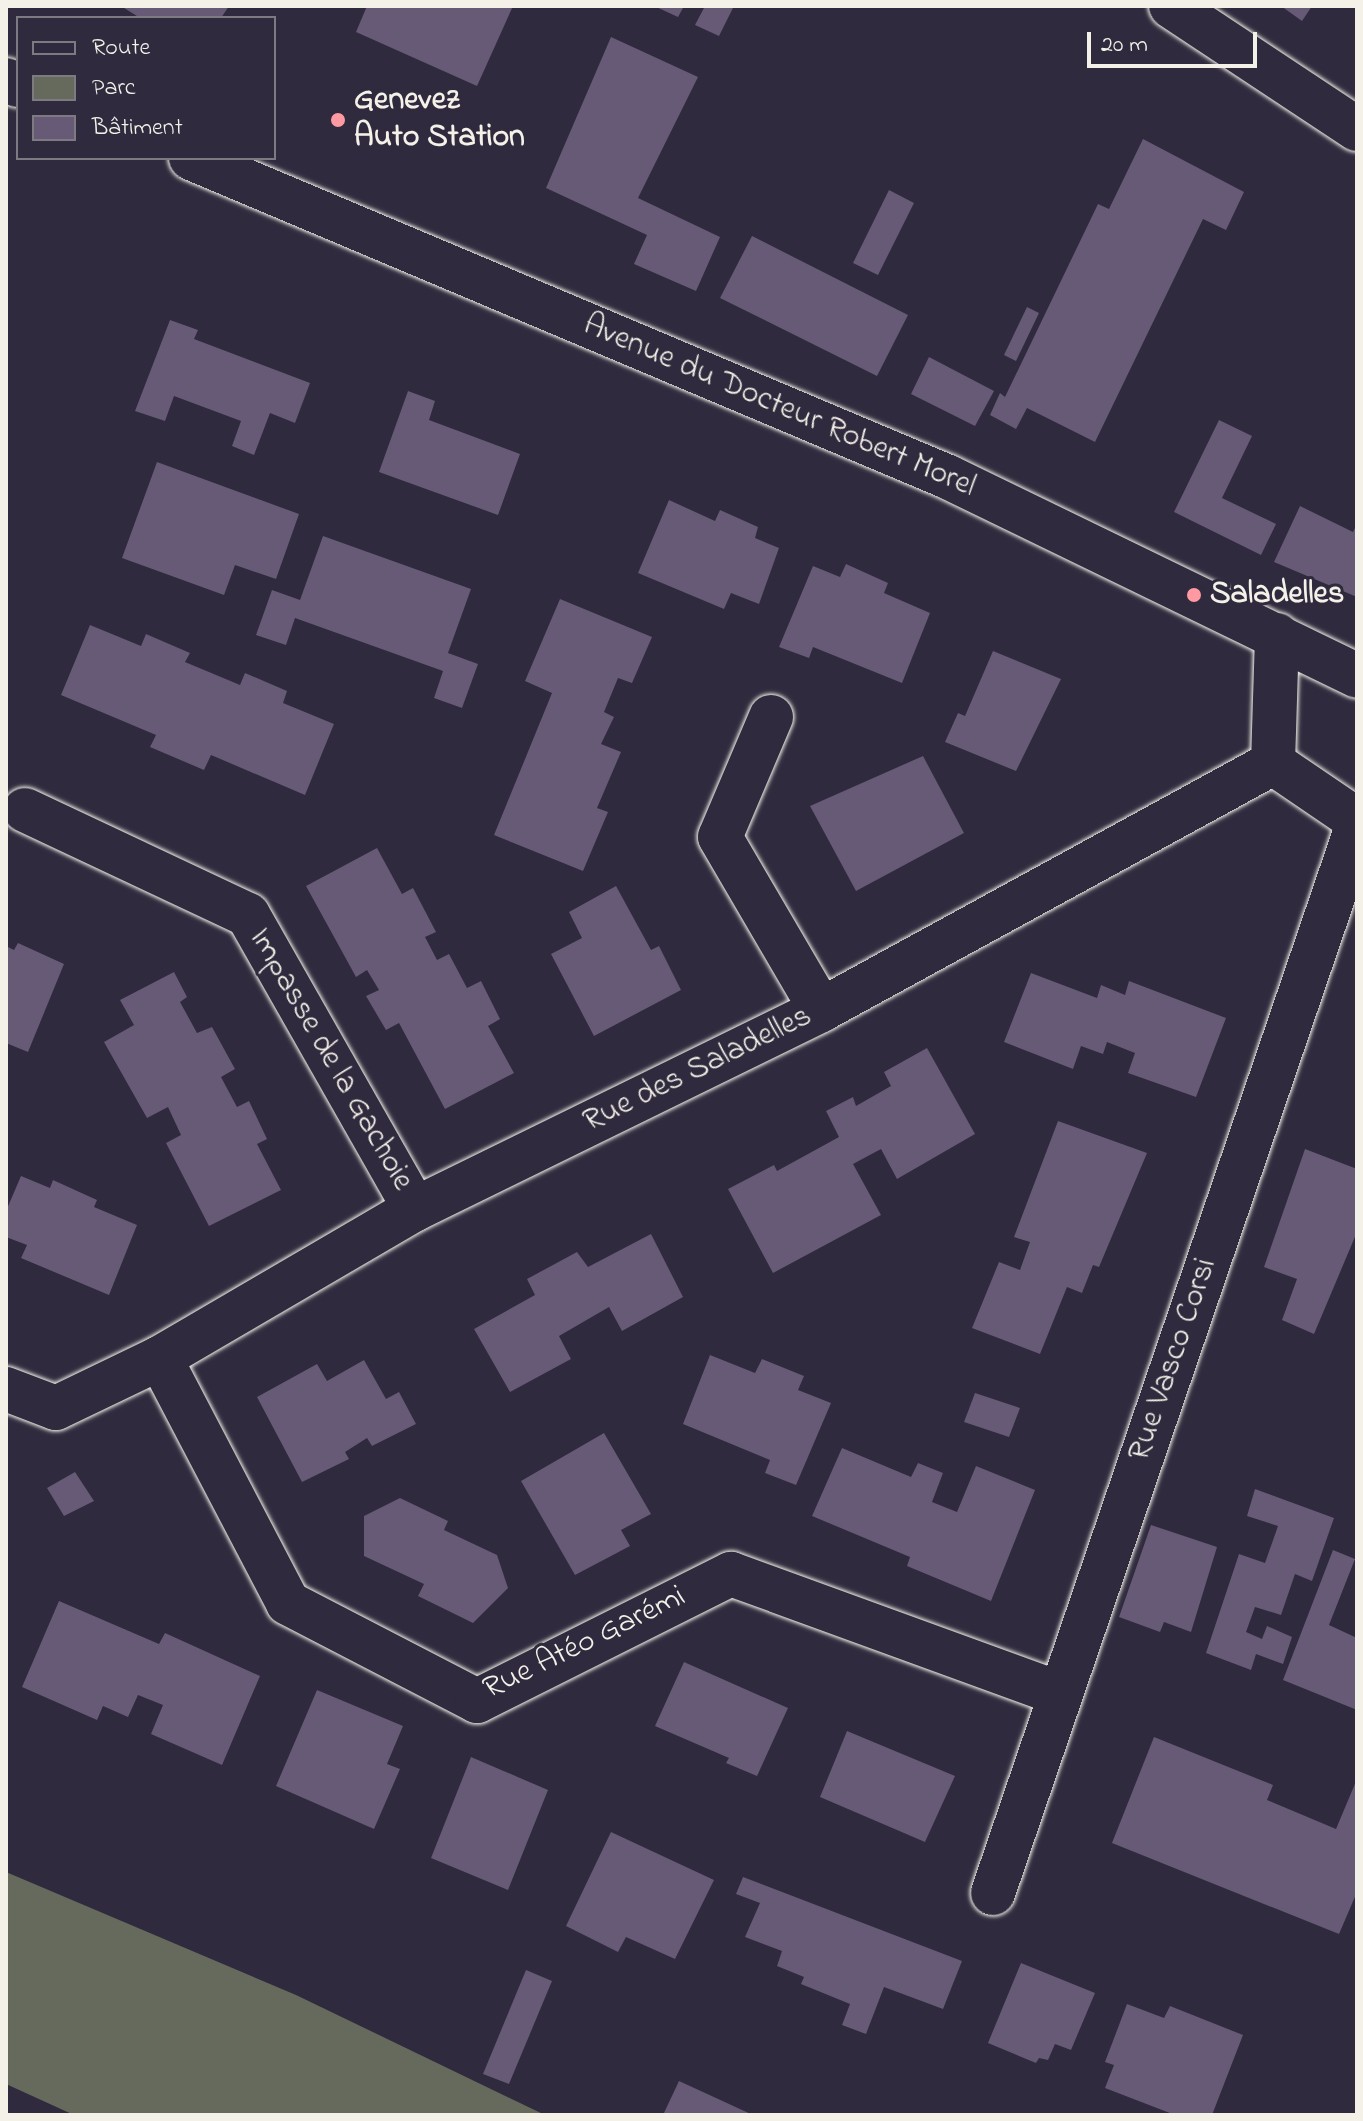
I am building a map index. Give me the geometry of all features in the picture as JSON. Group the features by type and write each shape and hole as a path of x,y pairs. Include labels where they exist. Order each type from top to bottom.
{"street":[{"path":"1171,6 1357,129"},
{"name":"Avenue du Docteur Robert Morel","path":"196,160 948,477 1357,676"},
{"path":"1277,635 1273,763 1357,820"},
{"path":"771,717 720,837 821,1010"},
{"name":"Rue des Saladelles","path":"6,1389 56,1408 160,1358 415,1209 821,1010 1273,763"},
{"name":"Impasse de la Gachoie","path":"25,810 248,915 415,1209"},
{"name":"Rue Vasco Corsi","path":"993,1893 1357,827"},
{"name":"Rue Atéo Garémi","path":"160,1358 288,1603 477,1701 731,1574 1060,1694"}],"green space":[{"path":"6,1872 296,1995 545,2115 74,2115 6,2084"}],"building":[{"path":"121,6 229,6 222,16 137,16"},
{"path":"367,6 513,6 477,86 356,32"},
{"path":"654,6 684,6 678,17"},
{"path":"705,6 734,6 719,36 695,25"},
{"path":"1281,6 1312,6 1302,21"},
{"path":"611,37 698,77 638,198 720,237 696,291 634,264 647,235 546,188"},
{"path":"1143,139 1244,192 1226,230 1203,219 1095,442 1027,408 1016,429 990,415 1000,393 1005,397 1098,204 1109,209"},
{"path":"889,190 914,203 878,275 853,263"},
{"path":"752,236 908,315 877,376 720,298"},
{"path":"1027,307 1039,313 1016,361 1004,355"},
{"path":"170,320 198,330 194,339 310,383 295,423 270,413 254,455 232,446 241,421 174,396 165,421 135,411"},
{"path":"929,357 994,391 975,426 911,394"},
{"path":"408,391 435,401 429,420 520,454 498,515 379,472"},
{"path":"1219,420 1252,436 1222,498 1276,524 1261,555 1174,512"},
{"path":"157,462 299,514 276,579 235,565 224,595 122,558"},
{"path":"669,500 715,521 720,510 758,527 755,538 779,548 759,604 731,593 724,609 638,573"},
{"path":"1300,506 1353,532 1357,524 1357,597 1274,562"},
{"path":"323,536 471,589 448,653 478,664 462,708 434,698 443,671 295,618 286,645 256,635 272,590 300,600"},
{"path":"846,564 888,583 884,593 930,613 902,683 813,647 809,658 779,647 813,566 840,577"},
{"path":"560,599 652,637 632,683 618,678 604,712 614,717 601,744 621,752 597,808 608,812 583,871 494,835 552,693 525,681"},
{"path":"90,625 141,646 146,634 190,653 185,662 240,685 245,673 287,691 283,703 334,724 305,795 211,755 204,770 150,747 156,735 61,695"},
{"path":"993,651 1061,679 1016,771 945,742 958,713 965,716"},
{"path":"923,756 964,833 856,891 810,806"},
{"path":"377,848 402,894 413,888 436,932 425,937 437,960 449,954 467,988 481,981 500,1019 488,1026 514,1073 445,1109 399,1023 386,1030 366,996 379,990 367,970 356,977 306,886"},
{"path":"616,886 651,950 659,946 681,990 594,1036 551,954 582,938 569,912"},
{"path":"18,943 64,964 28,1052 6,1043 6,946 14,950"},
{"path":"174,972 187,997 180,1002 197,1033 212,1027 235,1069 221,1077 237,1107 249,1101 267,1139 257,1144 281,1190 209,1226 166,1143 181,1135 168,1107 147,1118 104,1042 134,1025 120,1000"},
{"path":"1031,973 1097,998 1101,985 1125,995 1129,981 1226,1018 1196,1097 1128,1073 1135,1053 1107,1042 1103,1054 1081,1046 1073,1069 1004,1042"},
{"path":"927,1048 975,1134 897,1179 881,1149 853,1164 881,1215 773,1273 728,1189 774,1165 777,1171 839,1137 826,1111 853,1097 856,1106 891,1086 884,1072"},
{"path":"1058,1121 1147,1153 1099,1267 1093,1265 1082,1293 1067,1287 1040,1354 972,1328 999,1262 1020,1270 1030,1242 1014,1237"},
{"path":"1305,1149 1357,1169 1357,1232 1314,1334 1282,1320 1297,1279 1264,1267"},
{"path":"21,1176 50,1188 53,1180 97,1200 94,1207 137,1225 109,1295 21,1258 27,1245 6,1237 6,1211"},
{"path":"651,1234 683,1297 622,1331 609,1307 559,1336 571,1359 510,1392 474,1329 535,1295 527,1279 577,1252 588,1267"},
{"path":"710,1355 755,1373 762,1359 804,1376 798,1390 831,1403 796,1485 765,1473 770,1460 683,1424"},
{"path":"364,1360 386,1399 399,1392 416,1424 372,1446 367,1438 345,1452 349,1459 302,1482 257,1397 317,1364 327,1381"},
{"path":"975,1393 1020,1408 1009,1437 964,1422"},
{"path":"604,1433 651,1514 621,1530 630,1546 575,1575 521,1481"},
{"path":"842,1448 911,1477 918,1463 943,1473 932,1502 957,1512 976,1466 1035,1490 991,1601 907,1566 910,1557 812,1516"},
{"path":"75,1472 94,1501 64,1516 47,1488"},
{"path":"1255,1489 1334,1518 1312,1581 1295,1574 1281,1615 1255,1607 1246,1632 1262,1639 1267,1626 1292,1637 1283,1664 1256,1654 1251,1670 1206,1653 1239,1554 1265,1563 1278,1526 1247,1516"},
{"path":"400,1498 448,1521 444,1530 497,1555 508,1588 473,1623 418,1596 424,1584 364,1556 364,1516"},
{"path":"1151,1525 1217,1547 1191,1632 1164,1622 1160,1632 1119,1617"},
{"path":"1333,1550 1355,1559 1329,1625 1357,1638 1357,1710 1283,1680"},
{"path":"59,1601 159,1644 165,1633 260,1676 222,1765 151,1734 163,1705 138,1695 128,1717 103,1706 97,1720 22,1687"},
{"path":"684,1662 788,1708 757,1776 726,1763 729,1758 655,1726"},
{"path":"317,1690 403,1726 387,1764 400,1769 374,1829 276,1786"},
{"path":"847,1731 955,1776 925,1842 820,1797"},
{"path":"1154,1737 1273,1785 1267,1800 1336,1829 1357,1779 1357,1892 1339,1934 1112,1843"},
{"path":"471,1757 548,1790 508,1890 431,1858"},
{"path":"611,1832 714,1880 675,1959 626,1937 618,1952 566,1926"},
{"path":"743,1877 962,1961 943,2009 884,1987 866,2034 842,2025 850,2004 801,1984 804,1977 777,1966 782,1951 745,1937 760,1903 736,1894"},
{"path":"1021,1963 1095,1993 1071,2050 1055,2044 1048,2060 1039,2058 1036,2063 988,2043"},
{"path":"526,1970 552,1981 509,2084 483,2074"},
{"path":"1127,2004 1164,2018 1170,2006 1243,2035 1212,2115 1175,2115 1105,2088 1114,2065 1105,2062"},
{"path":"679,2081 753,2115 663,2115"}],"place":[{"name":"Genevez Auto Station","path":"338,120"},
{"name":"Saladelles","path":"1194,595"}]}
